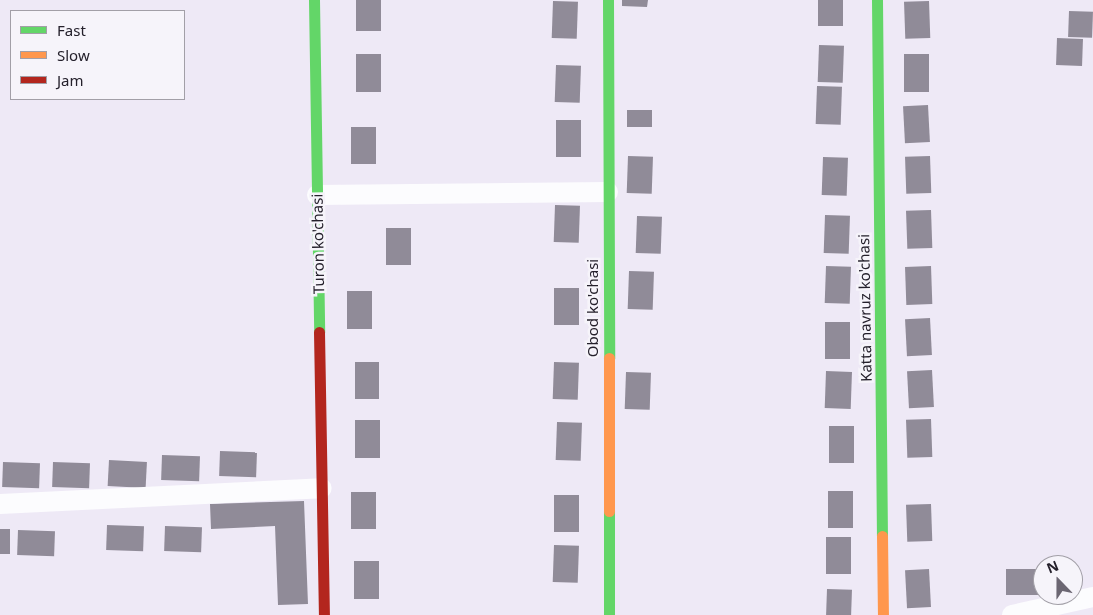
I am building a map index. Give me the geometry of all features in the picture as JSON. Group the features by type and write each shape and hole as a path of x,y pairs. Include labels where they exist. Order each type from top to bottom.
{"street":[{"name":"Turon ko'chasi","path":"314,0 324,615"},
{"name":"Obod ko'chasi","path":"608,0 609,615"},
{"name":"Katta navruz ko'chasi","path":"877,0 883,615"},
{"path":"317,195 608,192"},
{"path":"0,504 322,488"},
{"path":"1012,615 1093,597"}],"building":[{"path":"356,0 381,0 381,31 356,31"},
{"path":"622,0 648,0 647,7 622,6"},
{"path":"818,0 843,0 843,26 818,26"},
{"path":"553,1 578,2 577,39 552,38"},
{"path":"929,1 930,38 905,39 904,2"},
{"path":"1069,11 1093,12 1092,38 1068,37"},
{"path":"1057,38 1083,39 1082,66 1056,65"},
{"path":"819,45 844,46 843,83 818,82"},
{"path":"356,54 381,54 381,92 356,92"},
{"path":"904,54 929,54 929,92 904,92"},
{"path":"556,65 581,66 580,103 555,102"},
{"path":"817,86 842,87 841,125 816,124"},
{"path":"928,105 930,142 905,143 903,106"},
{"path":"627,110 652,110 652,127 627,127"},
{"path":"556,120 581,120 581,157 556,157"},
{"path":"351,127 376,127 376,164 351,164"},
{"path":"628,156 653,157 652,194 627,193"},
{"path":"930,156 931,193 906,194 905,157"},
{"path":"823,157 848,158 847,196 822,195"},
{"path":"555,205 580,206 579,243 554,242"},
{"path":"931,210 932,248 907,249 906,211"},
{"path":"825,215 850,216 849,254 824,253"},
{"path":"637,216 662,217 661,254 636,253"},
{"path":"386,228 411,228 411,265 386,265"},
{"path":"826,266 851,267 850,304 825,303"},
{"path":"931,266 932,304 906,305 905,267"},
{"path":"629,271 654,272 653,310 628,309"},
{"path":"554,288 579,288 579,325 554,325"},
{"path":"347,291 372,291 372,329 347,329"},
{"path":"930,318 932,355 907,356 905,319"},
{"path":"825,322 850,322 850,359 825,359"},
{"path":"355,362 379,362 379,399 355,399"},
{"path":"554,362 579,363 578,400 553,399"},
{"path":"932,370 934,407 909,408 907,371"},
{"path":"826,371 852,372 851,409 825,408"},
{"path":"626,372 651,373 650,410 625,409"},
{"path":"931,419 932,457 907,458 906,420"},
{"path":"355,420 380,420 380,458 355,458"},
{"path":"557,422 582,423 581,461 556,460"},
{"path":"829,426 854,426 854,463 829,463"},
{"path":"220,451 257,452 256,477 219,476"},
{"path":"162,455 200,456 199,481 161,480"},
{"path":"109,460 147,462 146,488 108,486"},
{"path":"3,462 40,463 39,488 2,487"},
{"path":"53,462 90,463 89,488 52,487"},
{"path":"828,491 853,491 853,528 828,528"},
{"path":"351,492 376,492 376,529 351,529"},
{"path":"554,495 579,495 579,532 554,532"},
{"path":"304,501 308,604 278,605 275,526 211,529 210,504"},
{"path":"931,504 932,541 907,542 906,505"},
{"path":"107,525 144,526 143,551 106,550"},
{"path":"165,526 202,527 201,552 164,551"},
{"path":"0,529 10,529 10,554 0,554"},
{"path":"18,530 55,531 54,556 17,555"},
{"path":"826,537 851,537 851,574 826,574"},
{"path":"554,545 579,546 578,583 553,582"},
{"path":"354,561 379,561 379,599 354,599"},
{"path":"929,569 931,607 907,608 905,570"},
{"path":"1006,569 1033,569 1033,595 1006,595"},
{"path":"827,589 852,590 851,615 826,615"}],"traffic: fast":[{"path":"314,0 319,332"},
{"path":"608,0 609,358"},
{"path":"877,0 882,536"},
{"path":"609,511 609,615"}],"traffic: slow":[{"path":"609,358 609,511"},
{"path":"882,536 883,615"}],"traffic: jam":[{"path":"319,332 324,615"}]}
